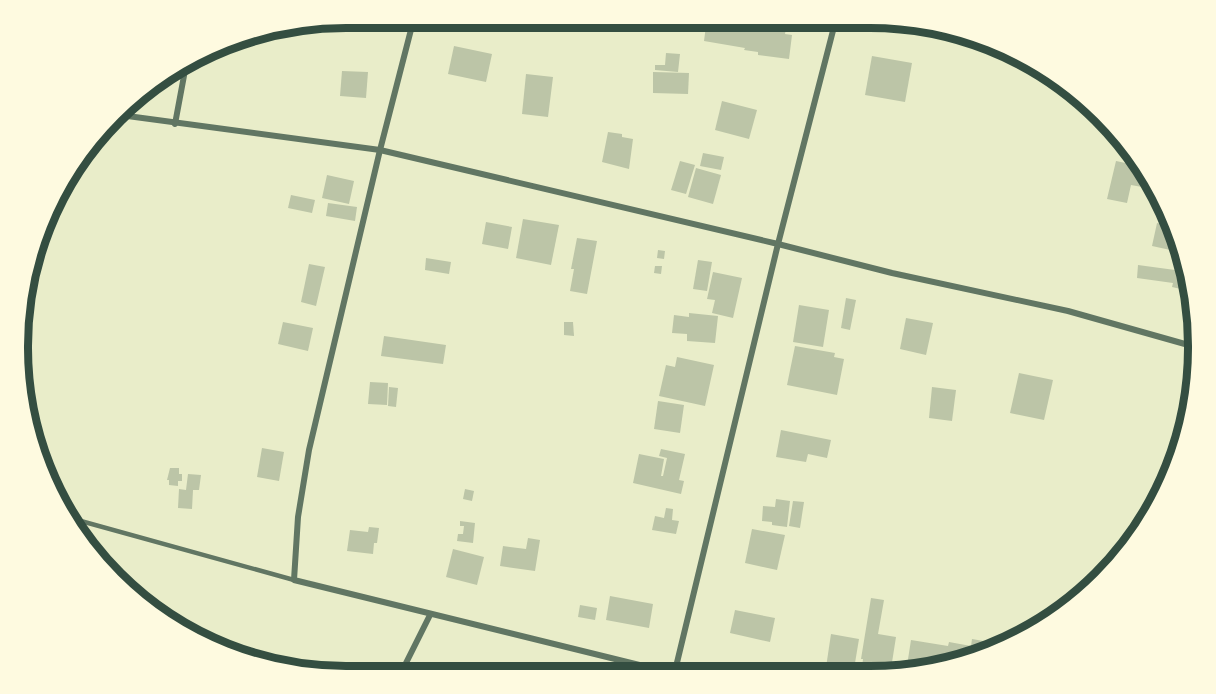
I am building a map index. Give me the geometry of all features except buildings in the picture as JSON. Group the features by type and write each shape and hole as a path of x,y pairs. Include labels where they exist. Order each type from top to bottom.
{"street":[{"path":"411,28 309,450 298,517 294,580 639,666"},
{"path":"678,666 778,244 834,28"},
{"path":"175,124 184,73"},
{"path":"128,116 380,150 892,273 1068,311 1188,345"},
{"path":"404,666 430,615"}],"lane":[{"path":"80,521 294,580"}]}
